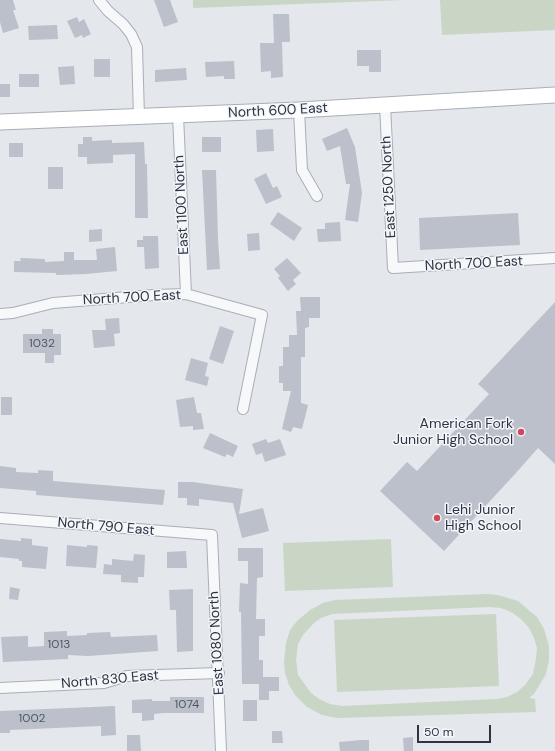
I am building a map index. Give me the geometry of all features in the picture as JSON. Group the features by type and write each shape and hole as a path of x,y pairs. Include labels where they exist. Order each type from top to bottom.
{"street":[{"path":"99,0 127,29 137,47 139,117"},
{"name":"North 600 East","path":"0,122 299,110 555,95"},
{"name":"East 1250 North","path":"385,105 392,268"},
{"path":"299,110 302,170 317,196"},
{"name":"East 1100 North","path":"178,115 186,294"},
{"name":"North 700 East","path":"392,268 555,258"},
{"name":"North 700 East","path":"0,314 12,313 53,302 186,294 262,315 243,409"},
{"name":"North 790 East","path":"0,518 212,535"},
{"name":"East 1080 North","path":"212,535 222,751"},
{"name":"North 830 East","path":"0,688 104,683 127,676 219,674"}],"green space":[{"path":"193,0 404,0 193,8"},
{"path":"440,0 555,0 555,30 442,35"},
{"path":"391,539 393,587 285,591 283,543"},
{"path":"486,594 498,595 518,601 537,617 544,629 549,646 549,660 546,674 534,694 529,698 535,699 536,712 337,718 322,715 307,707 295,695 289,685 285,673 284,662 286,643 290,630 297,621 310,610 323,603 335,600","holes":["489,607 501,608 511,612 521,619 529,628 537,648 533,674 525,685 517,692 507,697 498,699 342,706 330,704 319,699 311,693 298,675 296,660 298,644 303,635 314,623 321,618 332,614"]},
{"path":"496,614 499,686 337,692 334,620"}],"building":[{"path":"0,0 13,0 16,10 13,10 19,28 3,33 0,22"},
{"path":"154,0 170,0 178,22 164,27"},
{"path":"273,14 289,14 290,42 282,42 283,77 271,78 271,71 261,72 260,43 274,43"},
{"path":"77,17 79,22 84,19 91,34 83,38 82,35 75,38 67,21"},
{"path":"57,25 58,39 29,40 28,26"},
{"path":"357,50 381,50 381,72 369,72 369,66 357,66"},
{"path":"94,59 110,59 110,77 94,77"},
{"path":"234,61 235,79 224,79 224,76 206,77 205,62"},
{"path":"74,66 75,84 60,85 58,67"},
{"path":"186,68 187,80 155,82 155,70"},
{"path":"19,74 39,74 39,87 19,87"},
{"path":"0,84 10,84 10,97 0,97"},
{"path":"347,128 355,147 362,193 358,222 345,220 350,184 346,184 340,146 327,151 322,139"},
{"path":"273,129 274,151 257,152 256,130"},
{"path":"83,137 92,137 92,141 112,140 112,143 144,142 145,164 147,164 148,218 135,218 135,154 113,155 113,163 87,164 87,157 78,157 78,144 83,144"},
{"path":"202,137 221,137 221,152 202,152"},
{"path":"9,143 23,143 23,157 9,157"},
{"path":"48,167 63,167 63,189 48,189"},
{"path":"202,170 216,170 220,269 207,270"},
{"path":"266,173 273,188 277,186 282,197 266,204 254,179"},
{"path":"278,212 302,228 294,241 270,224"},
{"path":"518,213 520,245 420,250 419,218"},
{"path":"340,222 341,241 318,242 317,229 325,229 325,223"},
{"path":"102,229 102,241 89,242 89,230"},
{"path":"259,233 260,250 248,251 247,234"},
{"path":"143,236 158,236 159,268 145,269 144,247 137,247 137,240 143,240"},
{"path":"115,247 117,271 56,275 56,273 14,272 14,261 21,261 20,258 45,259 45,262 64,261 64,252 74,252 74,260 97,260 96,249"},
{"path":"287,258 301,273 293,280 296,284 288,291 278,278 280,276 274,269"},
{"path":"300,297 320,297 320,318 309,318 309,327 305,328 305,357 301,357 301,403 308,405 302,429 293,427 291,432 282,429 291,391 283,391 283,383 279,383 279,366 283,366 283,347 289,347 289,335 297,335 296,311 301,311"},
{"path":"555,302 555,464 538,448 444,551 380,491 407,462 417,471 489,394 478,384"},
{"path":"119,318 120,333 114,334 115,346 94,348 92,330 106,330 105,319"},
{"path":"220,326 234,331 223,364 209,359"},
{"path":"42,329 53,329 53,334 61,334 61,355 54,355 54,363 45,363 45,353 23,353 23,334 42,334"},
{"path":"191,358 208,363 205,376 209,377 207,386 185,380"},
{"path":"1,397 12,397 12,415 1,415"},
{"path":"194,397 197,413 201,413 204,429 193,430 193,426 180,427 176,400"},
{"path":"210,433 238,446 233,457 227,454 225,457 203,448"},
{"path":"266,439 268,443 280,439 286,455 265,462 262,453 256,455 252,444"},
{"path":"0,466 16,468 16,472 38,473 38,470 53,471 53,481 165,490 163,505 36,495 36,491 0,488"},
{"path":"178,482 193,482 243,489 239,514 263,508 269,531 242,538 233,503 199,499 199,506 187,505 187,498 178,498"},
{"path":"21,538 32,539 32,545 48,547 46,569 22,567 22,561 19,561 19,559 0,557 0,539 21,541"},
{"path":"67,545 87,547 87,545 98,546 96,568 66,566"},
{"path":"238,548 263,548 263,577 257,578 256,619 265,619 265,636 259,636 259,660 263,660 263,677 279,677 279,691 269,691 269,700 259,700 259,684 242,684 241,612 239,612 240,583 248,584 248,561 238,561"},
{"path":"186,551 187,568 167,568 167,552"},
{"path":"134,554 145,555 144,577 138,577 138,583 121,582 121,575 103,574 104,564 112,565 112,559 133,561"},
{"path":"10,587 20,589 18,600 9,599"},
{"path":"193,589 193,651 177,652 176,610 170,610 169,590"},
{"path":"67,631 67,636 110,632 111,637 157,635 158,651 88,656 68,655 68,659 3,662 1,637 28,636 28,647 44,646 44,632"},
{"path":"170,697 204,697 204,713 154,714 154,720 142,721 142,713 132,713 132,700 152,699 152,701 170,701"},
{"path":"243,700 257,700 257,721 243,721"},
{"path":"115,706 116,735 101,736 101,726 10,730 10,733 0,733 0,711"},
{"path":"272,731 282,731 283,743 272,743"},
{"path":"127,735 140,735 141,751 127,751"},
{"path":"413,737 413,751 404,751 403,738"},
{"path":"369,740 369,751 340,751 339,742"}],"place":[{"name":"American Fork Junior High School","path":"521,432"},
{"name":"Lehi Junior High School","path":"437,518"}]}
